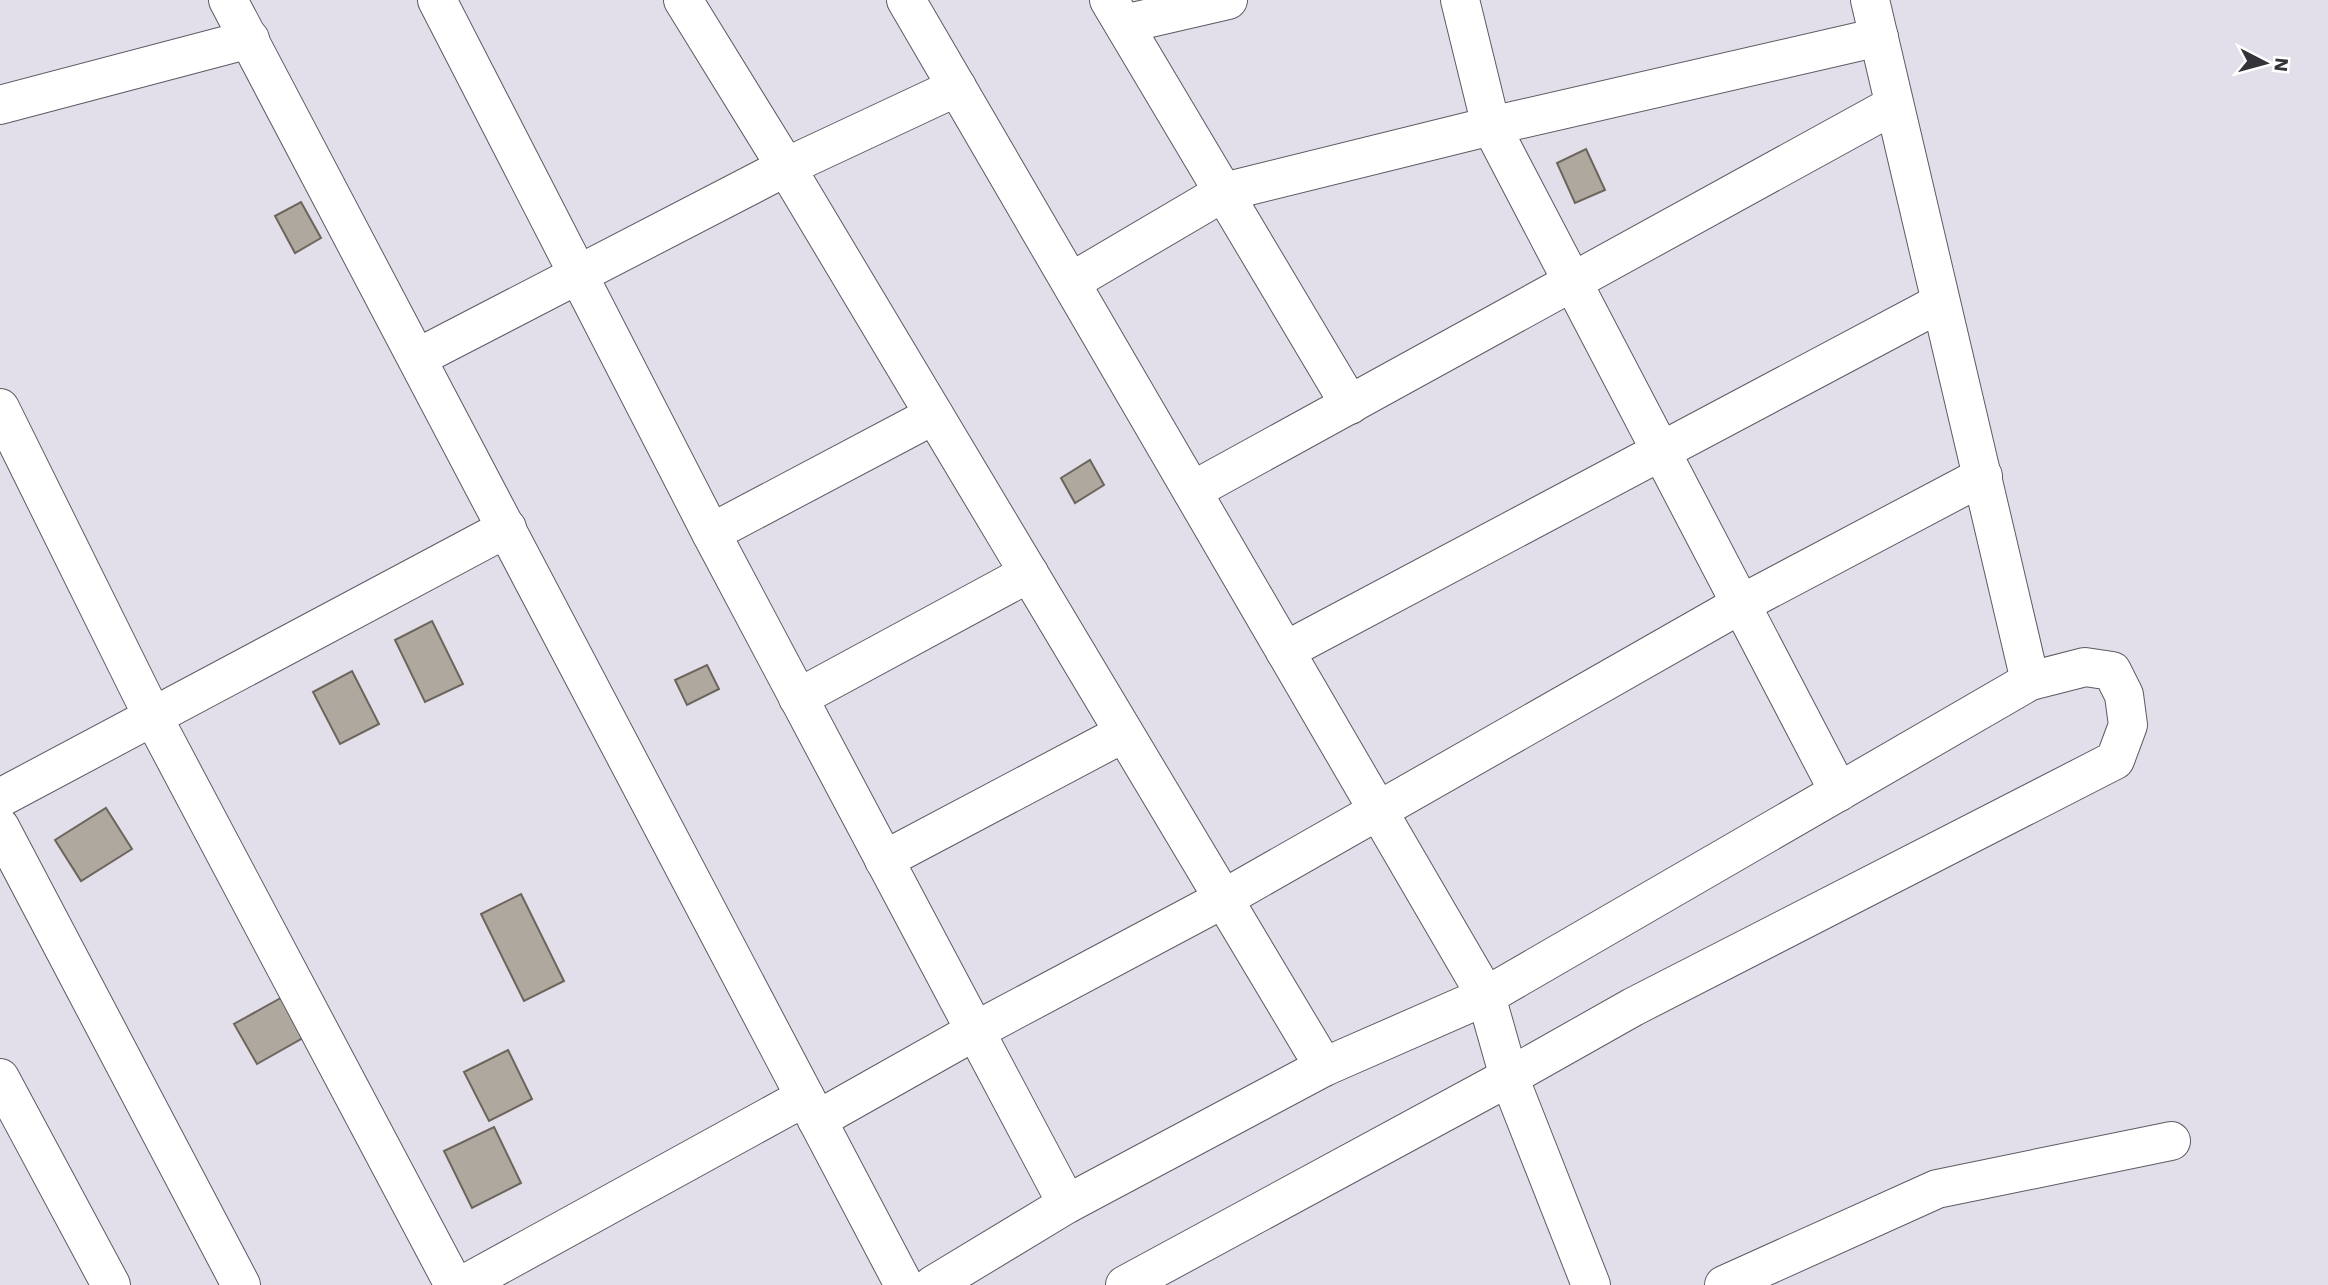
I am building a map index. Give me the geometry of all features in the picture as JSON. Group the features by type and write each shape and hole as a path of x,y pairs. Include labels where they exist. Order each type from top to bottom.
{"street":[{"path":"229,0 904,1285"},
{"path":"437,0 710,533 1067,1204"},
{"path":"683,0 786,167 1324,1067"},
{"path":"906,0 1486,996 1509,1077 1591,1285"},
{"path":"1228,0 1116,12 1350,405"},
{"path":"1460,0 1491,126 1839,792"},
{"path":"1870,0 2031,681"},
{"path":"1071,282 1224,192 1491,126 1879,37"},
{"path":"0,105 250,39"},
{"path":"417,358 786,167 957,87"},
{"path":"1192,491 1894,105"},
{"path":"1285,651 1940,303"},
{"path":"0,408 153,717 454,1285"},
{"path":"710,533 934,415"},
{"path":"463,1285 811,1109 975,1031 1223,899 1741,604 1983,476"},
{"path":"0,798 507,528"},
{"path":"798,698 1029,573"},
{"path":"933,1285 1067,1204 1324,1067 1486,996 2031,681 2085,667 2112,671 2124,695 2128,725 2115,760 1633,1007 1125,1285"},
{"path":"884,860 1124,733"},
{"path":"0,827 241,1285"},
{"path":"0,1078 111,1285"},
{"path":"1724,1285 1937,1189 2171,1141"}],"building":[{"path":"1586,149 1605,190 1575,203 1557,163"},
{"path":"301,202 321,238 295,253 275,216"},
{"path":"1090,460 1104,485 1075,503 1061,478"},
{"path":"432,621 463,684 425,702 395,640"},
{"path":"707,665 719,689 687,705 675,680"},
{"path":"352,671 379,724 340,744 313,692"},
{"path":"106,808 132,849 81,881 55,840"},
{"path":"521,894 564,981 524,1001 481,914"},
{"path":"286,995 308,1035 257,1064 234,1024"},
{"path":"508,1050 532,1099 489,1121 464,1072"},
{"path":"494,1127 521,1183 472,1208 444,1151"}]}
